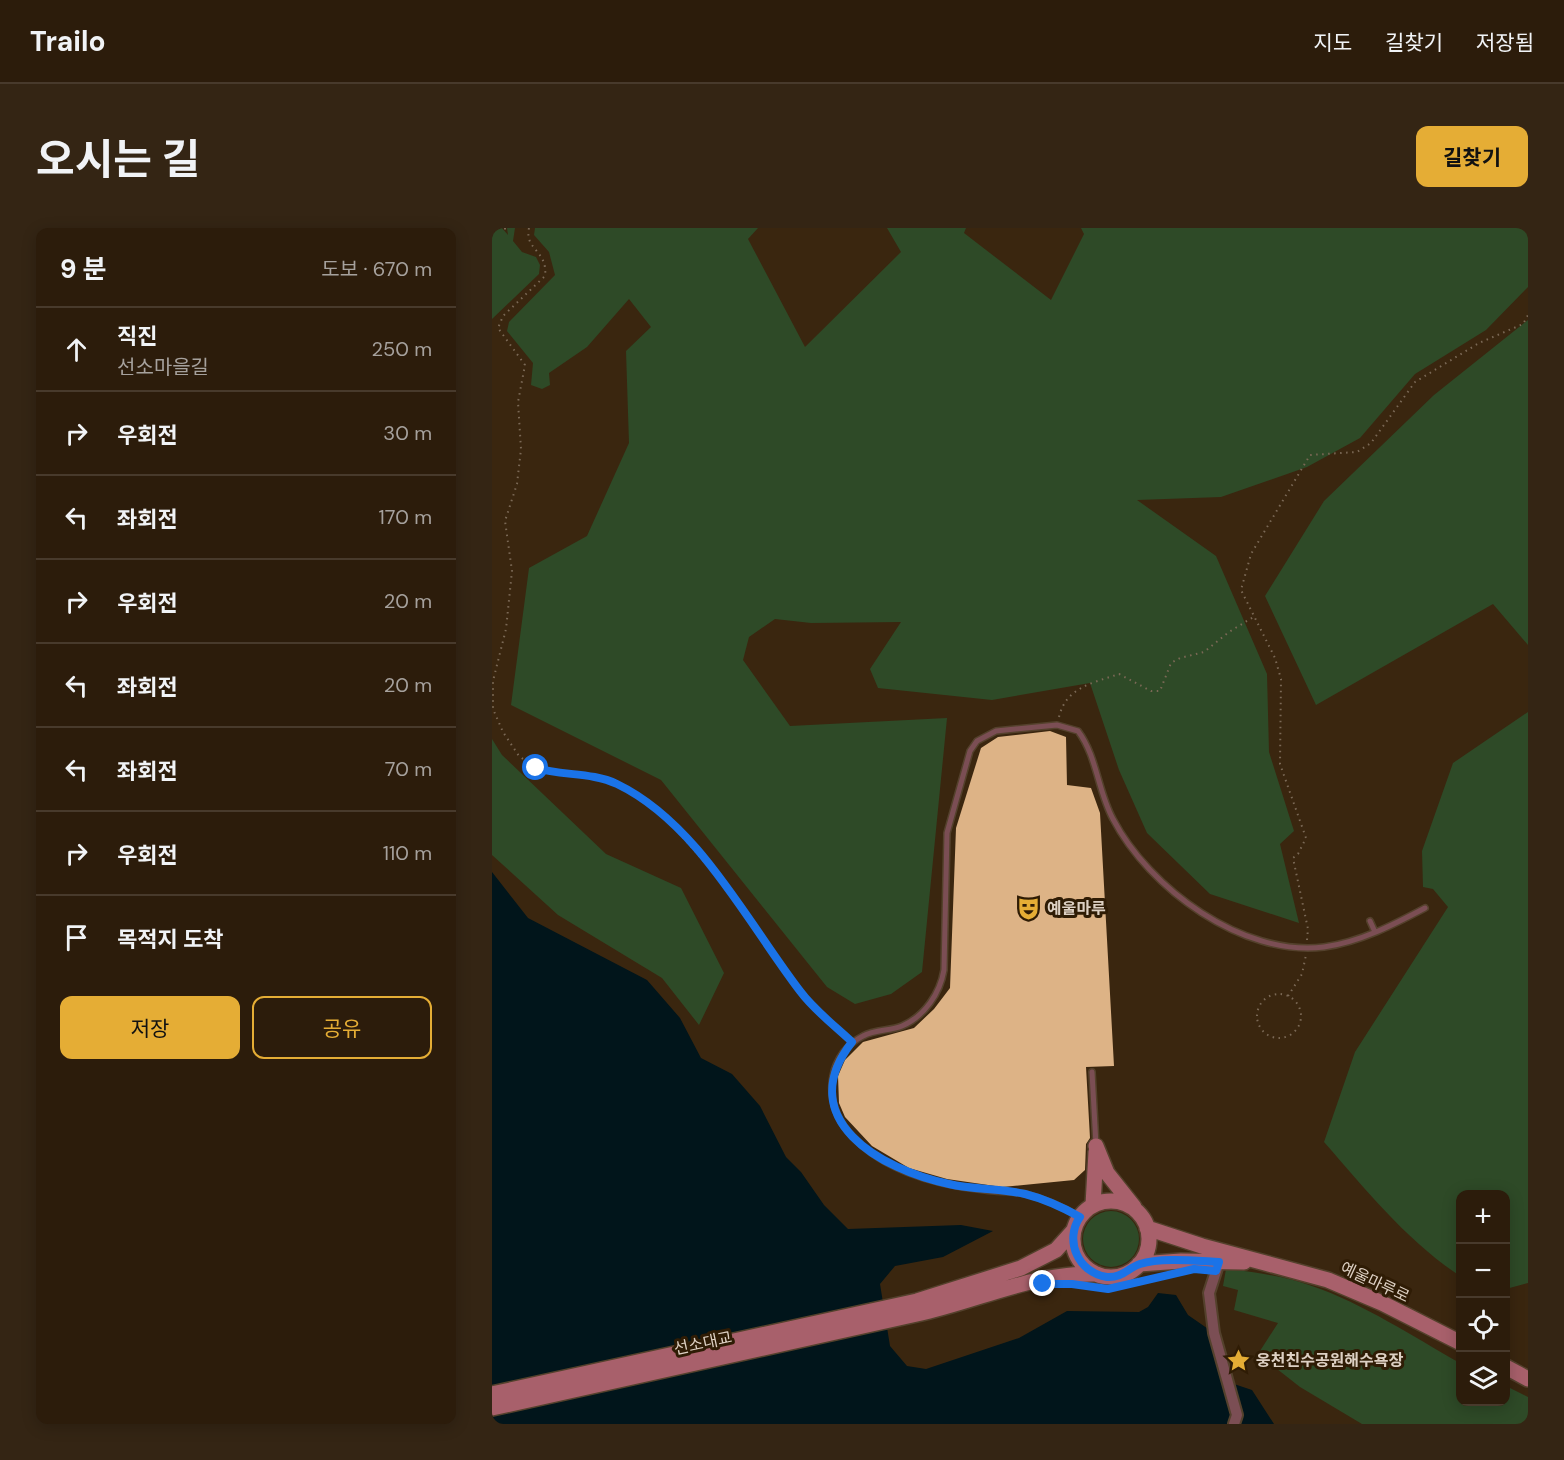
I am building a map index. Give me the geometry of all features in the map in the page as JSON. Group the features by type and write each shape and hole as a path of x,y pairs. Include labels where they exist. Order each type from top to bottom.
{"street":[{"path":"1093,1205 1096,1146"},
{"path":"919,1307 1069,1273 1094,1280 1116,1277 1139,1264 1147,1251 1147,1228 1138,1212 1107,1173 1096,1146"},
{"path":"919,1307 1021,1268 1056,1250 1093,1205 1114,1201 1138,1212"},
{"path":"1077,1223 1074,1248 1077,1257 1094,1280"},
{"path":"1147,1228 1196,1245 1271,1263"},
{"path":"1139,1264 1181,1261 1271,1263"},
{"path":"1219,1262 1209,1293 1214,1333 1237,1415 1234,1424"},
{"name":"예울마루로","path":"1271,1263 1328,1280 1382,1303 1456,1340"},
{"name":"선소대교","path":"492,1394 919,1307"},
{"name":"선소대교","path":"492,1408 919,1307"},
{"path":"1510,1369 1528,1379"}],"lane":[{"path":"1077,1223 1053,1203 1025,1194 948,1184 912,1174 870,1151 844,1125 831,1096 835,1070 852,1042 865,1034 902,1026 909,1022 926,1007 939,989 944,970 947,833 970,751 977,741 996,731 1057,726 1078,731 1084,739 1112,818 1144,864 1168,889 1198,911 1231,929 1260,940 1306,947 1342,944 1375,932 1425,908"},
{"path":"1370,921 1375,932"},
{"path":"1092,1072 1096,1146"}],"path":[{"path":"529,228 527,235 531,246 540,253 546,267 545,276 503,316 498,328 525,365 518,402 521,449 517,484 505,521 512,571 506,629 493,681 493,709 514,751 536,768 555,774 579,775 613,782 636,794 664,816 722,882 801,994 852,1042"},
{"path":"1288,996 1302,974 1306,947 1308,929 1293,858 1298,854 1306,838 1280,764 1281,679 1275,658 1241,590 1251,554 1310,455 1357,452 1371,443 1415,382 1479,343 1523,324 1528,315"},
{"path":"1057,726 1062,706 1075,689 1119,674 1151,691 1161,691 1171,663 1180,658 1204,652 1229,632 1255,616"},
{"path":"1274,994 1288,996 1294,1000 1301,1012 1299,1027 1288,1036 1274,1038 1267,1035 1261,1030 1256,1016 1261,1002 1274,994"},
{"path":"1094,1280 1108,1289 1171,1275"}],"green space":[{"path":"492,228 502,228 508,235 507,228 515,228 513,241 522,252 536,257 540,265 539,274 492,319"},
{"path":"535,228 758,228 748,239 805,347 901,252 887,228 966,228 964,233 1051,300 1084,234 1081,228 1528,228 1528,287 1486,330 1415,374 1360,438 1307,467 1221,497 1137,500 1216,556 1267,674 1269,752 1294,831 1280,844 1299,923 1210,894 1147,833 1119,770 1090,683 992,700 878,688 870,669 901,622 811,623 775,619 749,637 743,660 790,726 947,718 922,972 891,994 855,1004 827,987 661,780 511,705 529,568 587,536 629,443 626,351 651,327 629,299 587,347 549,373 550,385 542,389 531,385 533,363 507,331 509,322 555,275 549,252 534,235"},
{"path":"1528,320 1528,645 1493,604 1316,705 1265,596 1324,501 1434,395"},
{"path":"1528,712 1528,1283 1510,1288 1510,1190 1456,1190 1456,1273 1405,1231 1324,1142 1355,1052 1448,907 1433,889 1423,887 1422,851 1453,763"},
{"path":"492,739 502,755 606,854 681,888 724,973 699,1025 662,978 558,915 492,855"},
{"path":"1111,1211 1122,1213 1131,1219 1137,1228 1139,1239 1137,1250 1131,1259 1122,1265 1111,1267 1100,1265 1091,1259 1085,1250 1083,1239 1085,1228 1091,1219 1100,1213"},
{"path":"1226,1269 1269,1275 1331,1293 1369,1311 1456,1361 1456,1406 1510,1406 1510,1388 1528,1397 1528,1424 1362,1424 1300,1387 1258,1354 1278,1323 1234,1310 1238,1290 1223,1286"}],"shaded area":[{"path":"492,872 528,918 647,980 680,1018 701,1058 732,1074 760,1106 786,1157 801,1172 824,1205 848,1229 961,1225 993,1231 943,1257 895,1266 880,1284 890,1346 907,1366 926,1369 1019,1338 1067,1311 1139,1312 1148,1307 1158,1293 1176,1295 1188,1315 1214,1333 1231,1383 1252,1390 1274,1424 492,1424"}],"building":[{"name":"예울마루","path":"1050,731 1066,737 1067,785 1091,788 1100,813 1114,1066 1086,1067 1090,1138 1086,1144 1085,1170 1074,1180 1002,1187 947,1179 909,1168 872,1146 845,1117 839,1103 838,1076 845,1060 863,1042 914,1028 934,1009 950,988 956,828 981,748 998,737"}],"place":[{"name":"예울마루","path":"1029,908"},
{"name":"웅천친수공원해수욕장","path":"1238,1360"}],"route":[{"path":"536,768 555,774 579,775 613,782 636,794 664,816 706,861 801,994 852,1042 835,1070 831,1096 835,1109 848,1131 870,1151 912,1174 948,1184 1025,1194 1053,1203 1080,1217 1074,1230 1074,1248 1082,1264 1098,1274 1116,1277 1139,1264 1158,1262 1219,1262 1216,1271 1194,1269 1125,1287 1108,1289 1072,1284 1043,1284"}]}
